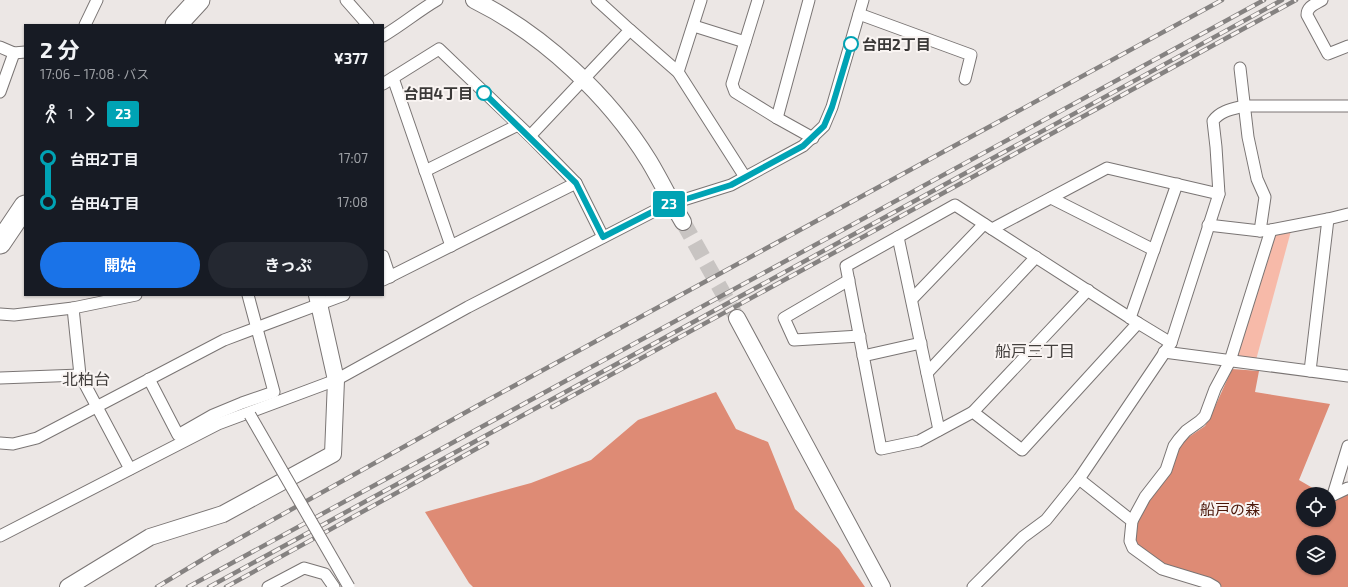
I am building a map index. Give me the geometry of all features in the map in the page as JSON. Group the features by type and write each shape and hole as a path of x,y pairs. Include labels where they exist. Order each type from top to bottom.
{"highway":[{"path":"177,24 197,1"},
{"path":"0,243 24,207"}],"street":[{"path":"85,24 97,0"},
{"path":"346,0 367,24"},
{"path":"384,35 398,27 421,9 437,0"},
{"path":"474,0 496,11 529,34 558,56 584,80 629,132 648,160 683,222"},
{"path":"597,0 678,72 745,177"},
{"path":"678,72 694,26 701,0"},
{"path":"758,0 732,84 735,92 813,138"},
{"path":"777,118 809,0"},
{"path":"0,536 218,424 249,414 336,380 468,307 664,206 731,185 803,146 824,126 832,107 863,0"},
{"path":"1322,0 1310,7 1307,15 1328,54 1348,46"},
{"path":"859,14 971,55 965,79"},
{"path":"694,26 745,42"},
{"path":"530,136 630,30"},
{"path":"0,46 20,53 0,92"},
{"path":"451,246 425,171 388,81 439,49 530,136 576,183 603,237"},
{"path":"1240,68 1248,137 1257,179 1265,197 1260,231"},
{"path":"973,587 1023,537 1046,520 1079,479 1171,343 1219,194 1213,121 1223,112 1244,106 1348,106"},
{"path":"425,171 518,125"},
{"path":"912,300 988,226 1051,198 1107,168 1219,194"},
{"path":"384,262 387,278 576,183"},
{"path":"973,412 1022,450 1134,321 1154,250 1177,184"},
{"path":"1051,198 1154,250"},
{"path":"1088,290 973,412 919,441 881,449 846,266 955,205 1036,256 1088,290 1134,321 1171,343"},
{"path":"1208,225 1260,231 1348,214"},
{"path":"1310,371 1328,219"},
{"path":"1216,587 1208,583 1162,569 1134,548 1130,541 1132,521 1145,497 1166,470 1174,446 1186,431 1200,422 1204,416 1214,389 1230,361 1271,230"},
{"path":"898,236 939,430"},
{"path":"927,373 1036,256"},
{"path":"849,280 784,318 794,340 860,336"},
{"path":"0,314 14,315 73,308 131,296"},
{"path":"149,379 178,435 213,415 274,392 248,296"},
{"path":"0,443 13,444 37,438 224,340 318,300 339,296"},
{"path":"68,587 150,537 223,514 333,454 336,380 318,300"},
{"path":"73,308 80,375 130,469"},
{"path":"737,318 882,587"},
{"path":"863,356 921,344"},
{"path":"1164,352 1348,376"},
{"path":"0,378 80,375"},
{"path":"249,414 349,587"},
{"path":"1348,446 1334,495 1348,488"},
{"path":"1079,479 1132,521"},
{"path":"268,587 304,568 325,574 334,587"}],"shaded area":[{"path":"1291,231 1256,360 1234,358 1273,233"}],"green space":[{"name":"船戸の森","path":"1232,369 1259,371 1255,392 1330,404 1299,480 1311,487 1296,487 1296,527 1336,527 1336,496 1348,493 1348,587 1222,587 1208,579 1164,566 1139,548 1133,538 1135,520 1183,441 1205,426"},
{"path":"716,392 736,429 768,442 795,509 839,549 865,587 473,587 469,583 425,512 531,483 591,460 638,420"}],"tunnel":[{"path":"683,222 737,318"}],"railway":[{"path":"157,587 215,552 477,406 1222,0"},
{"path":"188,587 1264,0"},
{"path":"209,587 1282,0"},
{"path":"552,407 1296,0"},
{"path":"226,587 487,443"}],"bus line":[{"name":"23","path":"484,93 530,136 576,183 603,237 664,206 731,185 803,146 824,126 832,107 851,44"}],"place":[{"name":"台田2丁目","path":"851,44"},
{"name":"台田4丁目","path":"484,93"}],"district":[{"name":"船戸三丁目","path":"1035,350"},
{"name":"北柏台","path":"86,378"}]}
